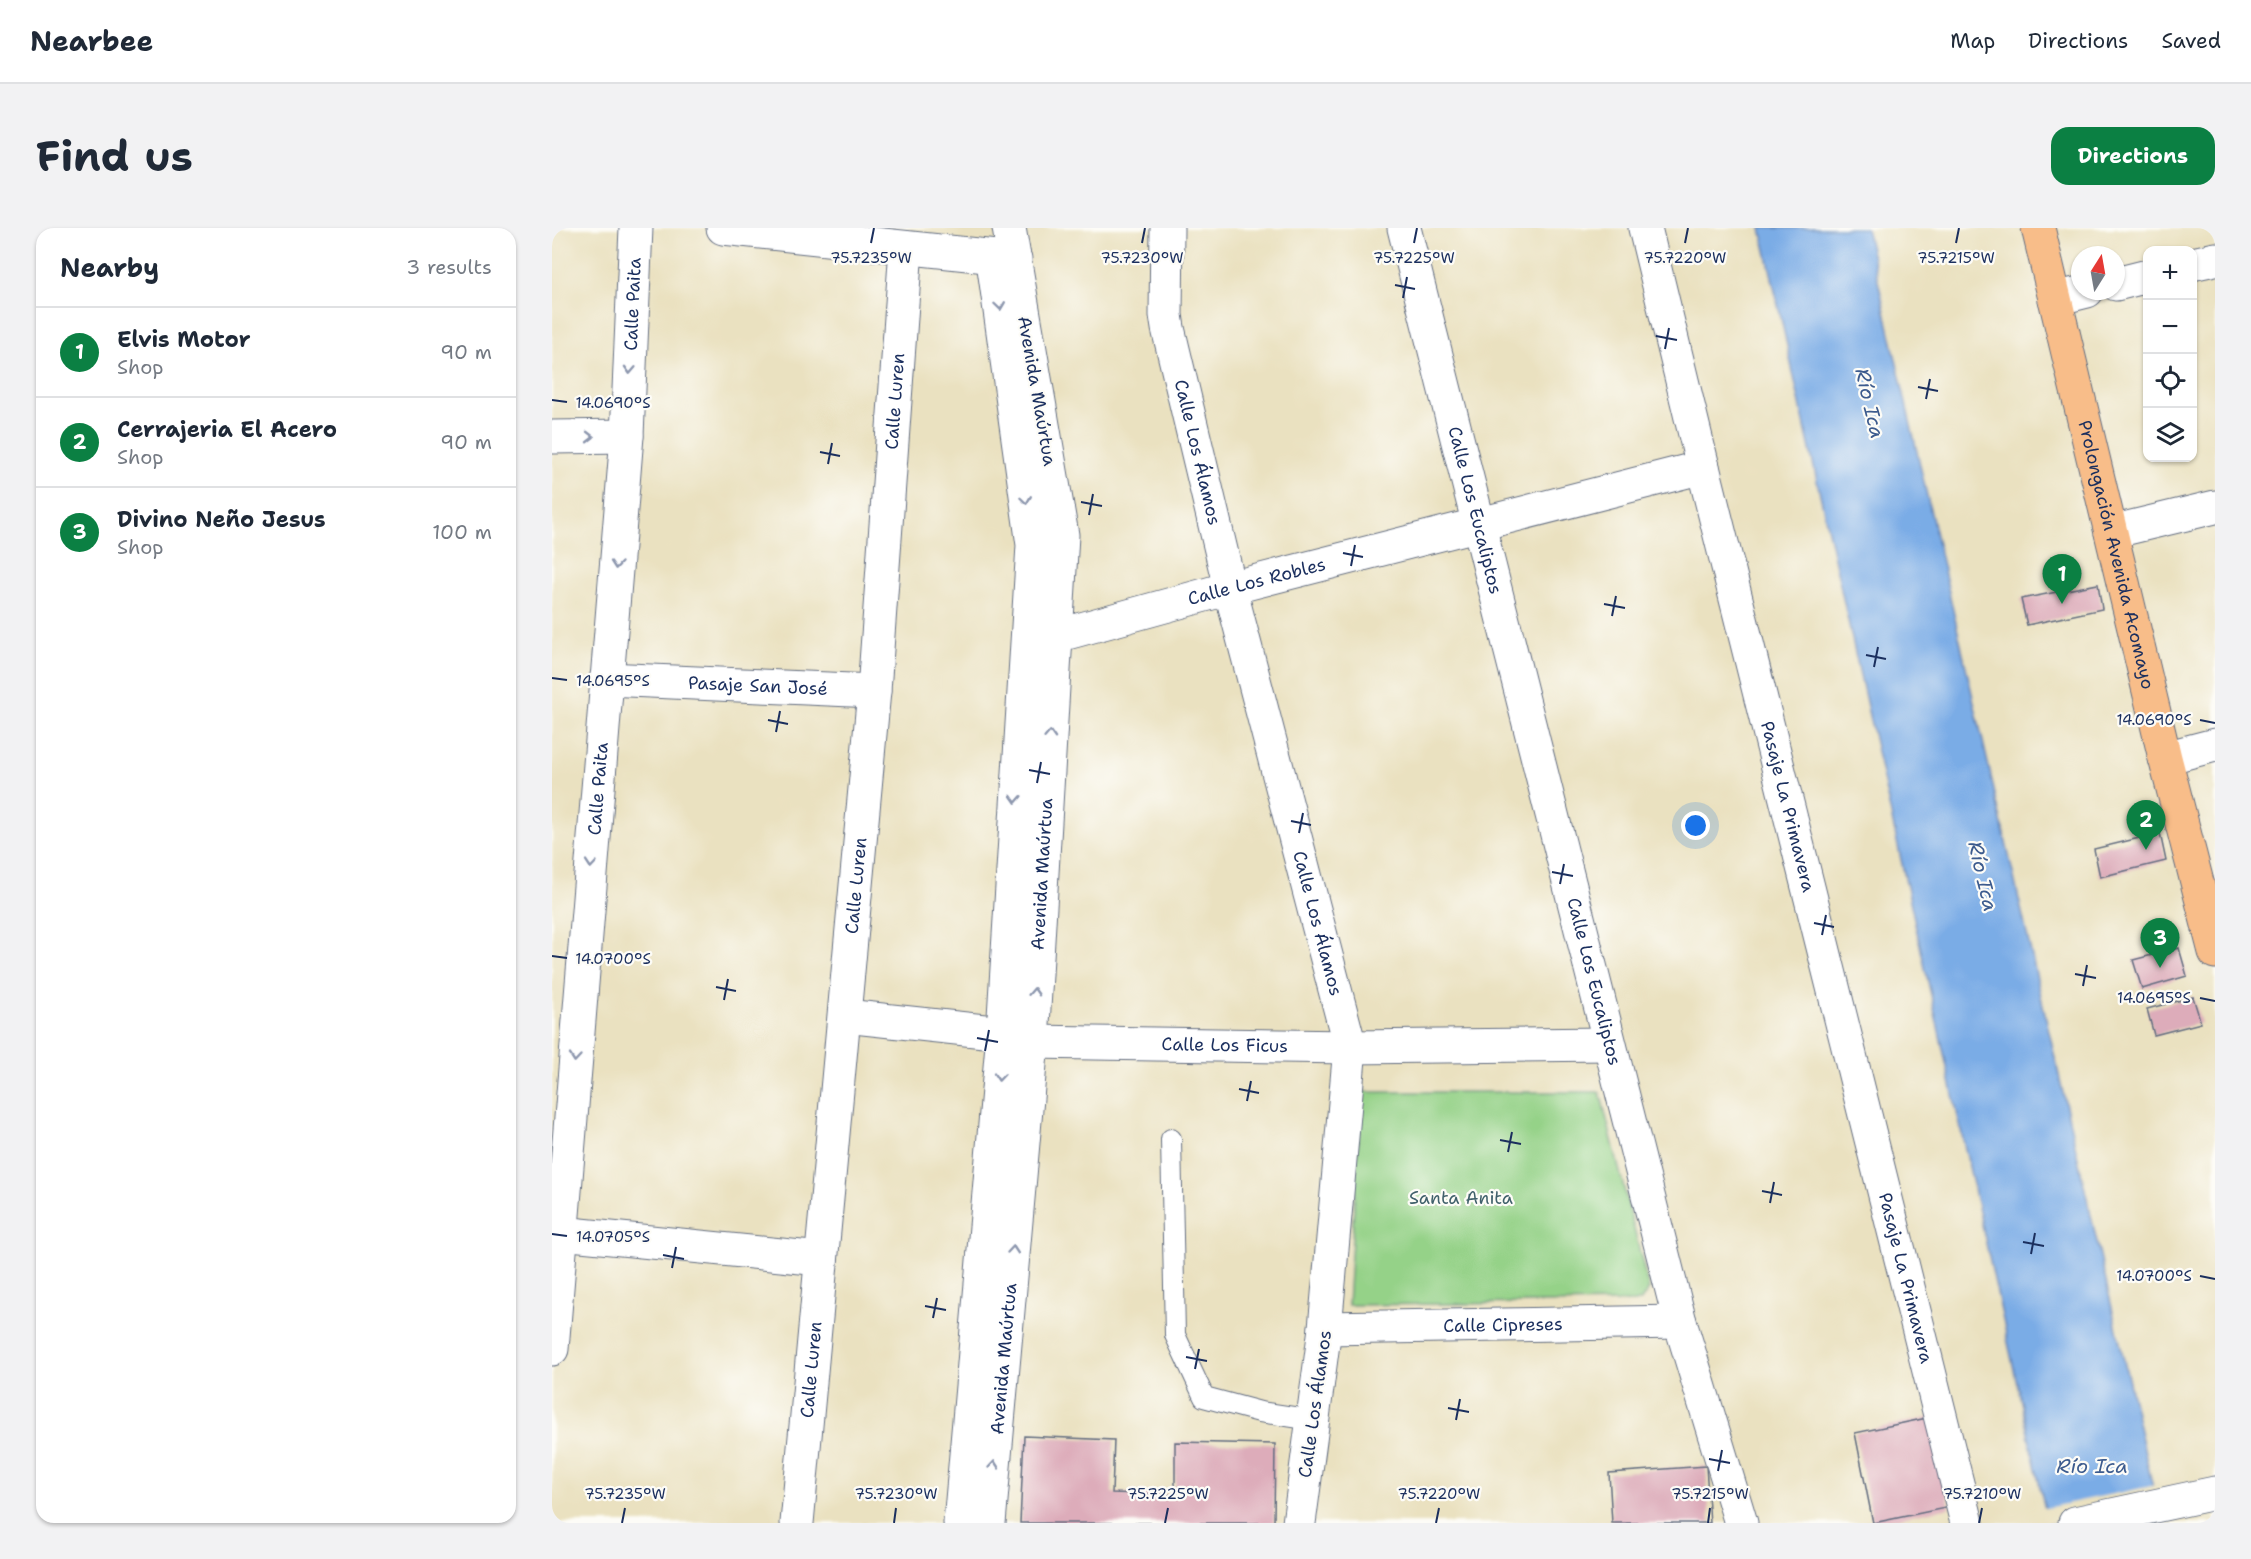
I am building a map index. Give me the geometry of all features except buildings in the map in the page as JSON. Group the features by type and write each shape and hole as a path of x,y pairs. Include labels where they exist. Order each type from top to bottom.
{"main road":[{"name":"Prolongación Avenida Acomayo","path":"2038,228 2165,758 2215,952"}],"street":[{"name":"Calle Paita","path":"552,1349 627,436 636,228"},
{"path":"723,228 906,248 998,248"},
{"name":"Avenida Maúrtua","path":"989,1523 1017,1037 1024,654 1033,545 998,248 1009,228"},
{"name":"Calle Los Álamos","path":"1167,228 1166,315 1168,328 1230,588 1350,1047 1326,1328 1299,1523"},
{"name":"Calle Los Eucaliptos","path":"1404,228 1680,1322 1741,1523"},
{"name":"Pasaje La Primavera","path":"1645,228 1967,1523"},
{"name":"Calle Luren","path":"797,1523 874,691 906,248"},
{"name":"Avenida Maúrtua","path":"960,1523 1017,1037 1056,636 1062,535 998,248"},
{"path":"2197,263 2215,258"},
{"path":"2125,282 2143,277"},
{"path":"2055,299 2071,295"},
{"path":"552,437 627,436"},
{"name":"Calle Los Robles","path":"1056,636 1230,588 1703,467"},
{"path":"2111,532 2215,507"},
{"name":"Pasaje San José","path":"606,679 874,691"},
{"path":"2165,758 2215,745"},
{"name":"Calle Los Ficus","path":"845,1016 1017,1037 1350,1047 1609,1044"},
{"path":"561,1233 821,1259"},
{"name":"Calle Cipreses","path":"1326,1328 1680,1322"},
{"path":"2074,1523 2215,1493"}],"lane":[{"path":"1171,1139 1175,1335 1204,1397 1260,1412 1313,1420"}],"green space":[{"name":"Santa Anita","path":"1361,1092 1600,1092 1649,1289 1640,1302 1348,1305"}],"water":[{"name":"Río Ica","path":"1761,228 1866,228 2161,1523 2048,1523"}],"pier":[{"path":"2156,1485 2164,1523 2044,1523 2041,1509"}],"place":[{"name":"Elvis Motor","path":"2062,604"},
{"name":"Cerrajeria El Acero","path":"2146,850"},
{"name":"Divino Neño Jesus","path":"2160,968"}]}
